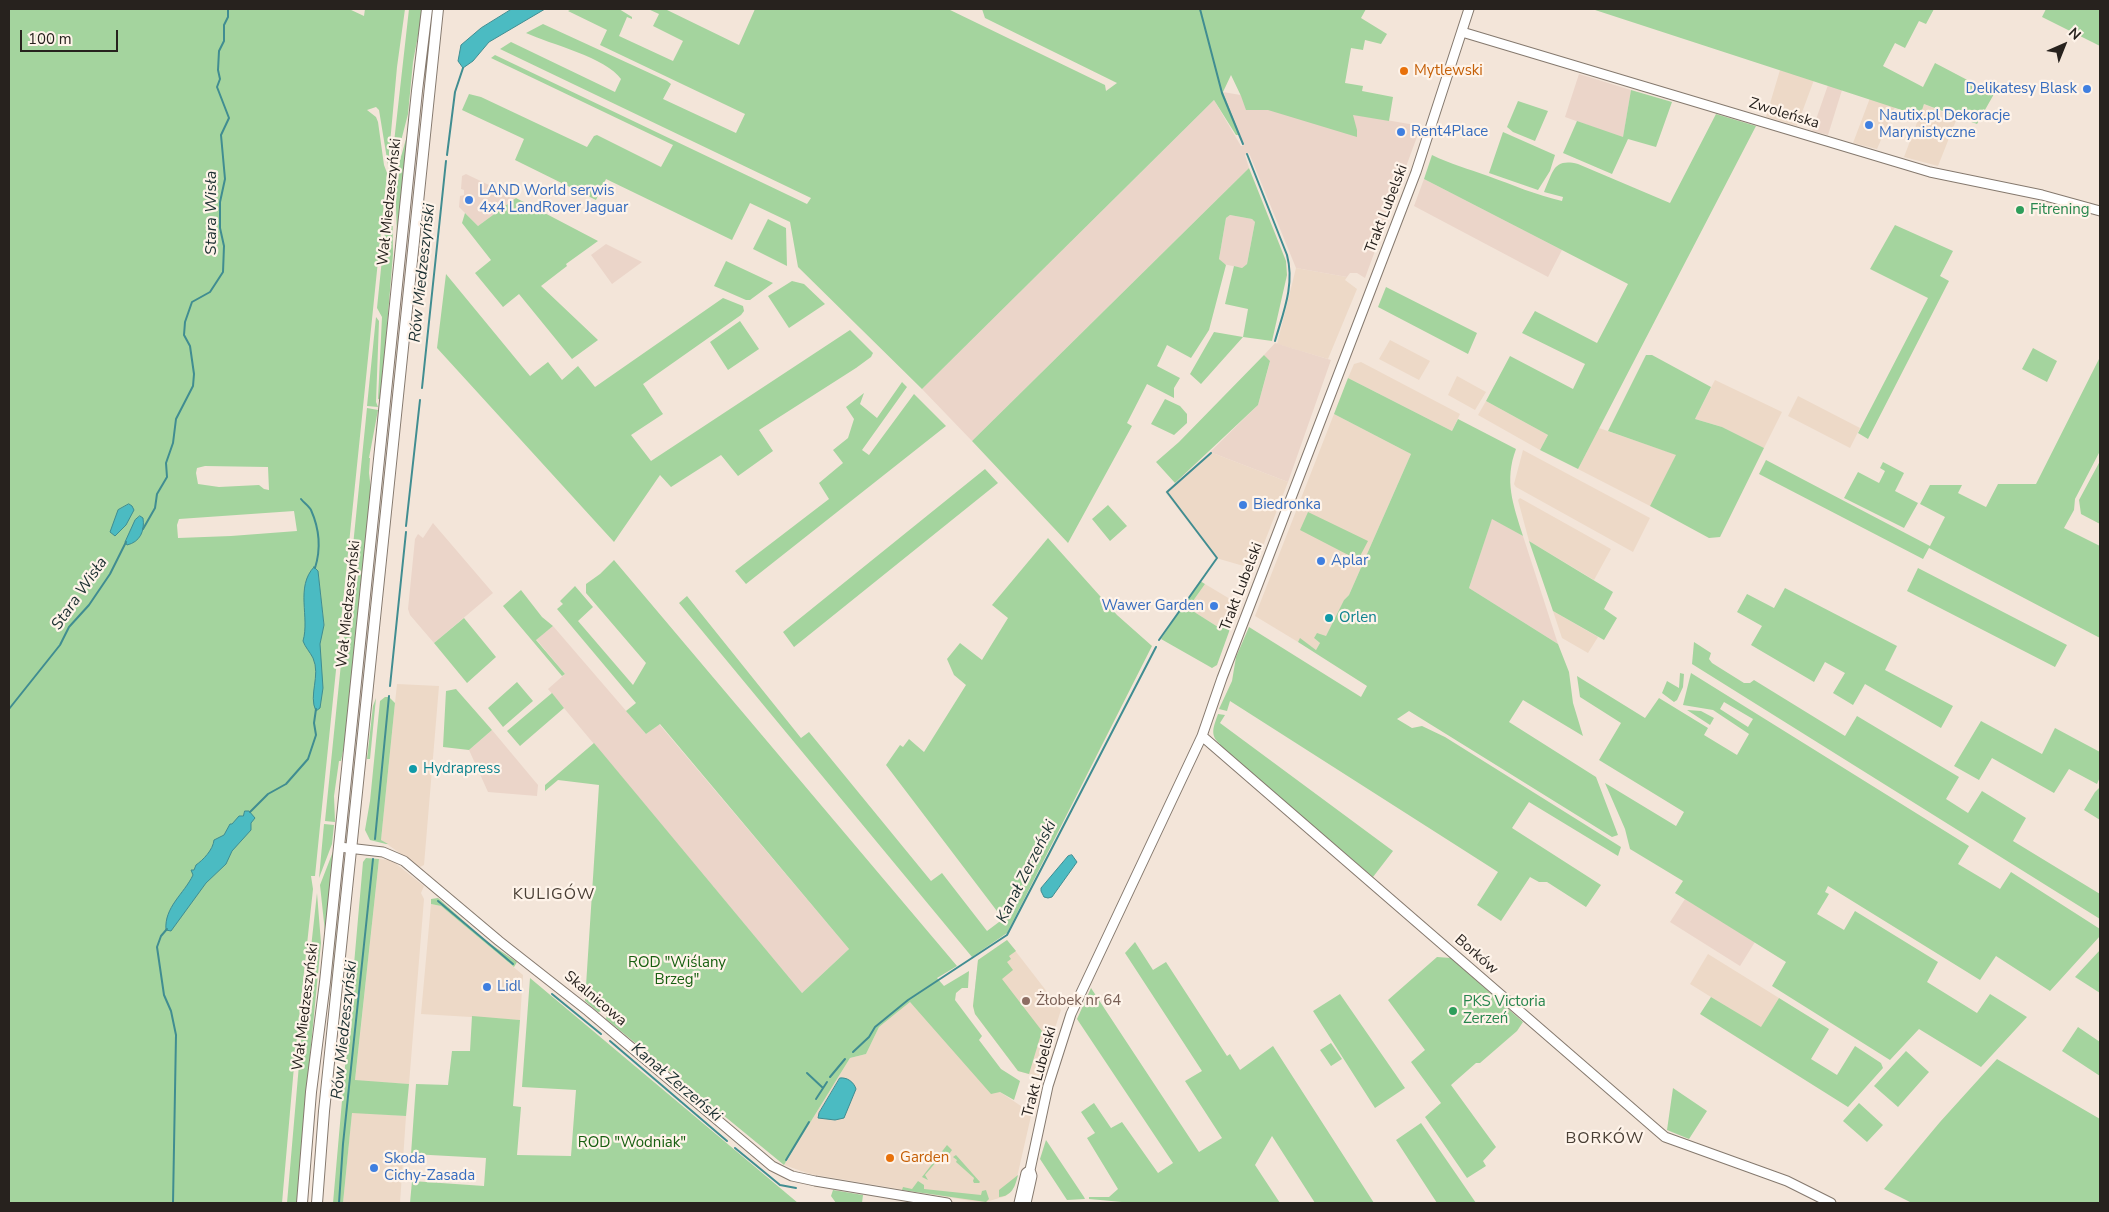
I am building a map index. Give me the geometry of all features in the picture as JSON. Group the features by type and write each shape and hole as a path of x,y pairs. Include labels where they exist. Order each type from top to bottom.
{"main road":[{"name":"Wał Miedzeszyński","path":"302,1203 311,1092 323,998 427,9"},
{"name":"Wał Miedzeszyński","path":"317,1203 324,1111 438,9"},
{"path":"419,74 431,77"},
{"path":"417,90 429,92"}],"street":[{"name":"Trakt Lubelski","path":"1022,1203 1032,1176 1030,1170 1048,1086 1074,1005 1202,736 1222,678 1416,172 1469,9"},
{"name":"Zwoleńska","path":"1462,32 1937,174 2042,195 2100,212"},
{"name":"Borków","path":"1202,736 1658,1132 1665,1137 1787,1181 1831,1203"},
{"name":"Skalnicowa","path":"339,847 392,855 410,866 486,931 594,1015 772,1166 792,1176 815,1181 947,1203"}],"shaded area":[{"path":"1780,70 1814,80 1797,126 1766,117"},
{"path":"1579,74 1631,90 1623,138 1565,117"},
{"path":"1828,85 1842,90 1828,135 1812,131"},
{"path":"1223,92 1421,126 1365,278 1357,273 1350,273 1347,277 1296,268 1249,153 1245,155 1249,168 972,441 922,389 1214,100 1241,146 1244,145"},
{"path":"1870,98 1895,107 1877,149 1853,143"},
{"path":"1924,104 1957,118 1938,166 1904,157"},
{"path":"466,174 516,198 478,226 459,207 460,196 464,195 464,190 461,189 462,176"},
{"path":"1424,179 1562,250 1548,277 1414,206"},
{"path":"1230,215 1252,219 1255,222 1247,264 1242,268 1223,264 1219,259 1226,218"},
{"path":"606,244 642,262 612,284 591,255"},
{"path":"1296,268 1347,277 1345,280 1357,289 1328,359 1277,344"},
{"path":"1390,340 1430,361 1419,380 1379,359"},
{"path":"1275,343 1331,360 1288,482 1210,452 1258,405 1270,362 1264,355"},
{"path":"1361,362 1460,414 1452,431 1348,378 1354,364"},
{"path":"1457,376 1486,392 1475,410 1448,395"},
{"path":"1715,380 1782,412 1764,448 1722,427 1695,419"},
{"path":"1798,396 1860,428 1850,448 1788,416"},
{"path":"1486,401 1548,435 1540,450 1478,415"},
{"path":"1334,414 1411,454 1349,595 1344,600 1326,636 1314,638 1320,643 1316,650 1300,639 1298,642 1255,616"},
{"path":"1599,428 1677,455 1650,506 1578,469"},
{"path":"1523,450 1650,518 1633,552 1516,487 1514,484"},
{"path":"1210,452 1288,482 1254,569 1216,558 1165,492"},
{"path":"1520,498 1611,549 1594,580 1529,541 1518,500"},
{"path":"1492,518 1523,536 1558,644 1469,588"},
{"path":"433,523 493,593 434,643 410,615 408,609 415,539 418,534 423,538"},
{"name":"Wawer Garden","path":"1205,584 1240,605 1230,629 1221,623 1218,627 1188,608"},
{"path":"1553,611 1598,637 1588,653 1562,638"},
{"path":"553,626 646,734 659,724 849,949 802,993 548,689 565,674 536,639"},
{"path":"397,684 439,686 424,865 420,867 381,840"},
{"path":"492,730 538,785 537,796 488,792 469,750"},
{"path":"379,859 395,863 424,886 421,893 424,899 409,1084 355,1081"},
{"path":"1685,899 1755,942 1740,966 1670,922"},
{"path":"431,904 441,906 523,975 520,1020 421,1014"},
{"path":"1007,940 1061,1010 1039,1077 1018,1071 975,1014 973,1006 978,960"},
{"path":"1708,954 1779,998 1761,1028 1690,984"},
{"path":"910,1002 1000,1092 1030,1112 1031,1116 1015,1186 1006,1196 986,1202 971,1201 810,1174 784,1165 850,1058 866,1054 879,1027"},
{"path":"352,1112 406,1116 400,1203 343,1203"}],"green space":[{"path":"9,9 349,9 364,16 365,9 405,9 397,67 388,165 379,110 376,107 367,110 376,117 378,122 384,165 387,173 315,876 311,876 313,889 295,1055 282,1203 9,1203","holes":["205,466 268,467 269,490 259,485 219,487 198,484 197,468","294,511 297,531 178,538 177,525 179,519","318,574 324,625 320,630 306,632 305,586"]},
{"path":"409,9 423,9 413,62 408,114 394,168 391,169"},
{"path":"572,9 619,9 632,17 632,19 627,17 619,36 673,61 683,41 653,26 659,14 648,9 665,9 739,45 755,9 948,9 1105,85 1106,91 1117,83 985,18 982,9 1366,9 1361,18 1387,34 1381,44 1365,40 1363,50 1351,48 1345,83 1363,86 1362,91 1393,97 1389,121 1353,115 1357,137 1268,110 1246,110 1231,75 1223,92 1240,135 1236,135 1214,100 922,389 798,267 790,222 750,203 732,240 606,179 596,200 515,160 524,139 462,110 469,94 481,97 587,147 594,136 597,135 661,167 673,145 491,58 495,55 807,204 811,198 500,49 511,42 615,92 621,79 604,64 526,33 543,24 667,81 671,84 663,99 736,133 745,114 600,45 607,30 568,11"},
{"path":"1592,9 1934,9 1926,24 1919,21 1905,48 1895,43 1883,66 1923,87 1935,63 1994,94 1977,124 1924,104 1920,116"},
{"path":"2046,9 2100,9 2100,46 2042,17"},
{"path":"1631,90 1672,102 1656,147 1628,139 1612,174 1563,153 1577,121 1623,137"},
{"path":"1518,101 1548,111 1535,141 1513,132 1507,127"},
{"path":"1716,114 1756,126 1578,469 1540,450 1548,435 1486,401 1510,356 1573,389 1585,364 1522,333 1535,311 1597,343 1628,284 1424,179 1432,155 1525,190 1562,201 1563,197 1544,192 1552,173 1555,168 1563,163 1578,164 1670,203"},
{"path":"408,132 398,237 397,237 395,178"},
{"path":"1503,132 1555,155 1550,171 1538,190 1489,173"},
{"path":"1249,168 1286,261 1287,275 1272,341 1243,337 1248,309 1225,304 1234,266 1242,268 1247,264 1255,222 1252,219 1230,215 1226,218 1219,259 1226,265 1209,330 1191,358 1167,345 1157,366 1180,378 1174,388 1174,398 1147,384 1127,423 1132,426 1068,543 972,441"},
{"path":"390,180 392,184 393,254 381,400 378,399 382,317 377,308"},
{"path":"516,198 598,241 566,264 567,266 541,286 598,340 572,359 519,294 503,307 475,273 491,260 462,223 465,213 478,226"},
{"path":"768,219 786,228 787,266 753,249"},
{"path":"1895,225 1953,251 1940,276 1949,281 1868,439 1858,433 1928,298 1870,269"},
{"path":"726,261 773,283 750,300 714,286"},
{"path":"446,274 530,376 548,362 562,380 578,366 595,387 723,298 743,306 744,311 741,315 643,384 663,414 631,435 651,461 850,330 873,353 871,357 856,368 759,430 773,451 738,476 721,455 671,487 660,475 614,542 437,348"},
{"path":"792,281 804,284 825,304 789,328 768,296"},
{"path":"1386,287 1477,333 1468,354 1378,307"},
{"path":"376,317 379,321 376,402 378,407 367,406"},
{"path":"740,321 759,349 728,370 710,342"},
{"path":"1214,332 1243,337 1201,384 1190,374"},
{"path":"2033,348 2057,361 2047,382 2022,369"},
{"path":"1264,355 1270,361 1258,405 1175,483 1156,462 1179,442"},
{"path":"1646,355 1652,355 1711,387 1695,419 1722,427 1764,448 1720,537 1709,538 1650,506 1676,455 1608,431"},
{"path":"2100,357 2100,451 2075,499 2074,510 2064,528 2100,546 2100,638 1929,548 1923,559 1759,474 1766,460 1930,546 1945,517 1920,504 1930,485 1962,485 1958,493 1986,507 1998,484 2036,484"},
{"path":"1348,378 1452,431 1458,419 1516,449 1512,461 1510,482 1513,503 1523,536 1492,519 1469,588 1558,644 1569,672 1573,703 1583,736 1523,700 1509,722 1596,777 1618,835 1612,837 1409,711 1397,719 1412,728 1422,726 1445,737 1621,847 1618,856 1529,802 1512,828 1601,885 1586,907 1547,882 1539,882 1530,877 1501,921 1477,905 1498,872 1230,701 1227,711 1219,709 1232,681 1236,657 1249,627 1361,697 1367,686 1298,642 1300,638 1316,650 1320,643 1314,638 1317,633 1326,636 1344,600 1349,595 1411,454 1334,414"},
{"path":"902,382 907,387 862,450 869,455 914,394 946,426 746,584 735,571 829,499 819,483 843,463 833,450 848,438 854,419 846,407 864,393 860,404 877,418"},
{"path":"1165,399 1180,406 1187,414 1187,423 1174,435 1151,424"},
{"path":"367,408 378,410 369,458 371,490 346,736 341,761 339,761 334,796 335,822 325,821"},
{"path":"2100,461 2100,524 2081,514 2079,500"},
{"path":"1883,462 1904,473 1895,491 1918,503 1904,528 1844,498 1858,472 1879,483 1885,471 1880,468"},
{"path":"985,469 998,483 794,647 783,632"},
{"path":"1108,505 1127,526 1110,541 1092,519"},
{"path":"1308,512 1368,541 1358,560 1300,530"},
{"path":"1048,538 1117,615 1152,646 1007,933 972,957 679,603 687,596 801,738 809,732 931,881 942,873 987,931 1003,919 886,765 900,745 903,747 909,739 924,752 966,685 954,675 947,659 960,643 982,660 1008,618 992,605"},
{"path":"1529,541 1613,592 1604,609 1617,618 1604,640 1553,611"},
{"name":"ROD \"Wiślany Brzeg\"","path":"614,560 957,966 937,978 944,986 969,971 968,988 962,988 956,993 955,1000 982,1036 979,1040 1001,1069 1020,1081 1014,1100 1000,1092 991,1094 910,1002 879,1027 866,1054 850,1058 784,1165 606,1019 607,1015 603,1011 598,1012 585,1001 599,785 558,780 545,791 545,785 594,743 802,993 849,949 660,724 646,734 626,711 636,703 557,609 563,604 560,601 575,586 593,607 578,621 633,685 646,663 586,593 586,584 600,574"},
{"path":"1918,568 2067,645 2055,667 1907,591"},
{"path":"1200,581 1205,584 1188,608 1218,627 1220,623 1230,629 1217,665 1212,668 1161,639"},
{"path":"1785,588 1897,646 1885,670 1953,706 1941,728 1865,684 1853,705 1833,693 1845,673 1825,662 1814,682 1751,645 1762,626 1737,612 1747,594 1774,608"},
{"path":"521,590 542,617 553,626 536,640 565,674 562,676 503,606"},
{"path":"464,618 496,657 467,683 434,643"},
{"path":"1694,642 1711,653 1709,659 1712,663 1744,683 1750,683 1754,680 1845,736 1857,716 1959,777 1946,799 1968,813 1982,791 2026,818 2013,841 2100,894 2100,919 1692,664"},
{"path":"1680,673 1684,674 1683,687 1677,700 1674,702 1662,693 1667,681 1679,688"},
{"path":"1691,673 1969,846 1958,864 2000,889 2011,872 2100,929 2100,936 2050,991 1996,956 1980,980 1828,886 1825,892 1829,894 1817,914 1844,930 1855,911 1938,962 1927,982 1977,1013 1990,994 2027,1017 1981,1067 1919,1029 1890,1060 1772,986 1786,962 1675,893 1683,881 1630,849 1625,829 1605,783 1676,826 1684,812 1599,760 1621,723 1580,697 1577,676 1645,718 1659,698 1708,728 1704,735 1737,755 1749,734 1713,710 1683,705","holes":["1724,702 1753,719 1748,727 1720,709"]},
{"path":"517,682 533,701 503,727 488,708"},
{"path":"456,689 492,730 469,750 443,747 446,691"},
{"path":"552,693 564,708 520,746 507,731"},
{"path":"385,697 389,697 395,703 381,840 388,844 370,840 365,830 370,801 380,701"},
{"path":"376,698 370,759 367,759 373,706"},
{"path":"1687,710 1701,711 1714,718 1710,725"},
{"path":"1218,714 1225,715 1220,723 1393,851 1373,877 1219,746 1220,744 1213,734"},
{"path":"1981,721 2042,754 2055,728 2100,752 2100,777 2097,784 2069,769 2054,793 1992,758 1979,780 1954,766"},
{"path":"2100,787 2100,820 2084,810"},
{"path":"324,824 334,825 332,844 319,878"},
{"path":"334,849 325,932 320,885"},
{"path":"366,858 379,859 355,1080 409,1084 406,1116 352,1113 343,1203 333,1203 363,862"},
{"path":"317,893 321,943 302,1138 298,1203 287,1203 302,1030"},
{"path":"438,898 486,941 517,962 514,967 441,906 431,904 431,899"},
{"path":"1007,940 1016,951 1009,956 1011,959 1007,962 1013,970 1002,979 1042,1031 1029,1074 1018,1071 975,1014 973,1006 978,960"},
{"path":"1135,942 1153,970 1166,962 1227,1056 1230,1054 1240,1070 1273,1046 1374,1203 1315,1203 1272,1136 1255,1165 1280,1203 1133,1203 1089,1199 1089,1197 1109,1197 1118,1189 1087,1138 1095,1133 1081,1112 1094,1103 1111,1128 1122,1122 1158,1173 1173,1163 1077,1019 1091,988 1199,1152 1222,1138 1185,1081 1202,1071 1125,953"},
{"path":"2100,950 2100,993 2075,977"},
{"name":"PKS Victoria Zerzeń","path":"1437,957 1451,958 1523,1022 1517,1031 1451,1085 1496,1147 1483,1161 1486,1166 1467,1178 1425,1117 1441,1103 1411,1062 1425,1050 1388,1000"},
{"name":"ROD \"Wodniak\"","path":"530,978 798,1203 410,1203 412,1181 484,1186 486,1158 411,1154 416,1084 448,1085 452,1051 470,1051 472,1016 520,1020 513,1106 521,1107 517,1155 571,1156 576,1090 522,1087"},
{"path":"1340,994 1405,1088 1375,1108 1313,1011"},
{"path":"1711,997 1761,1027 1779,998 1829,1029 1811,1059 1837,1075 1855,1046 1881,1063 1883,1068 1848,1107 1700,1014"},
{"path":"2078,1027 2100,1042 2100,1076 2062,1051"},
{"path":"1331,1043 1342,1059 1331,1066 1320,1050"},
{"path":"1906,1051 1929,1072 1898,1107 1874,1086"},
{"path":"1997,1059 2100,1119 2100,1203 1912,1203 1884,1189 1940,1122"},
{"path":"1673,1088 1707,1111 1689,1139 1667,1130"},
{"path":"1859,1103 1883,1125 1867,1142 1843,1121"},
{"path":"1421,1123 1476,1203 1437,1203 1396,1140"},
{"path":"1046,1140 1085,1199 1067,1200 1040,1159"},
{"path":"947,1145 952,1150 947,1157 943,1154 925,1175 928,1180 922,1177"},
{"path":"956,1155 979,1183 974,1183 974,1178 956,1162 957,1160 953,1157"},
{"path":"1018,1175 1010,1193 999,1197 999,1190"},
{"path":"918,1181 924,1185 924,1189 981,1195 982,1191 986,1190 989,1199 986,1202 902,1190 903,1187 912,1189"},
{"path":"833,1190 863,1195 862,1203 836,1203 831,1196"}],"water":[{"path":"512,9 545,9 489,42 473,61 463,68 458,61 461,45 481,28"},
{"path":"129,504 134,510 126,525 115,536 110,532 118,510"},
{"path":"140,516 143,518 141,535 132,544 127,545 125,542 135,520"},
{"path":"314,567 318,571 324,625 320,644 323,688 320,708 316,711 313,698 315,665 303,641 305,632 305,584 308,575"},
{"path":"245,811 249,811 255,818 251,823 251,830 232,851 226,864 206,883 171,931 166,930 168,914 193,875 191,870 194,870 196,865 207,854 214,840 224,835 230,824 239,816 243,816"},
{"path":"1072,855 1077,862 1052,897 1044,897 1041,888 1068,856"},
{"path":"840,1078 850,1080 856,1089 844,1118 835,1120 818,1118 819,1113"}],"waterway":[{"name":"Stara Wisła","path":"143,529 155,508 157,494 167,477 166,463 173,443 176,419 193,386 194,374 190,346 184,335 185,322 192,302 210,292 223,272 224,246 220,228 220,202 225,179 221,135 229,118 217,87 220,79 218,70 219,51 224,41 224,25 228,17 228,9"},
{"name":"Kanał Zerzeński","path":"1200,9 1222,93 1243,144"},
{"name":"Rów Miedzeszyński","path":"447,155 455,92 463,68"},
{"name":"Kanał Zerzeński","path":"1247,154 1287,255 1289,266 1290,277 1287,299 1275,341"},
{"name":"Rów Miedzeszyński","path":"422,388 446,161"},
{"name":"Rów Miedzeszyński","path":"406,526 420,400"},
{"name":"Kanał Zerzeński","path":"1159,640 1217,558 1167,492 1211,453"},
{"path":"301,499 311,510 316,524 318,553 315,568"},
{"name":"Rów Miedzeszyński","path":"390,686 406,532"},
{"name":"Stara Wisła","path":"9,709 60,645 69,627 89,605 110,574 126,542"},
{"name":"Kanał Zerzeński","path":"853,1052 869,1037 875,1027 908,1000 1007,935 1156,647"},
{"name":"Rów Miedzeszyński","path":"375,839 389,696"},
{"path":"250,812 268,794 286,784 308,759 316,735 314,723 316,709"},
{"name":"Rów Miedzeszyński","path":"339,1203 343,1144 373,859"},
{"name":"Kanał Zerzeński","path":"438,901 513,964"},
{"path":"167,929 161,936 157,947 164,995 171,1011 176,1035 173,1203"},
{"name":"Kanał Zerzeński","path":"552,994 601,1034"},
{"name":"Kanał Zerzeński","path":"610,1041 727,1141"},
{"name":"Kanał Zerzeński","path":"830,1077 845,1059"},
{"name":"Kanał Zerzeński","path":"807,1073 823,1088"},
{"name":"Kanał Zerzeński","path":"816,1099 827,1082"},
{"name":"Kanał Zerzeński","path":"786,1160 809,1122"},
{"name":"Kanał Zerzeński","path":"735,1148 780,1185 796,1188"}],"place":[{"name":"Mytlewski","path":"1404,71"},
{"name":"Delikatesy Blask","path":"2087,89"},
{"name":"Nautix.pl Dekoracje Marynistyczne","path":"1869,125"},
{"name":"Rent4Place","path":"1401,132"},
{"name":"LAND World serwis 4x4 LandRover Jaguar","path":"469,200"},
{"name":"Fitrening","path":"2020,210"},
{"name":"Biedronka","path":"1243,505"},
{"name":"Aplar","path":"1321,561"},
{"name":"Wawer Garden","path":"1214,606"},
{"name":"Orlen","path":"1329,618"},
{"name":"Hydrapress","path":"413,769"},
{"name":"Lidl","path":"487,987"},
{"name":"Żłobek nr 64","path":"1026,1001"},
{"name":"PKS Victoria Zerzeń","path":"1453,1011"},
{"name":"Garden","path":"890,1158"},
{"name":"Skoda Cichy-Zasada","path":"374,1168"}],"district":[{"name":"KULIGÓW","path":"554,895"},
{"name":"BORKÓW","path":"1605,1139"}]}
